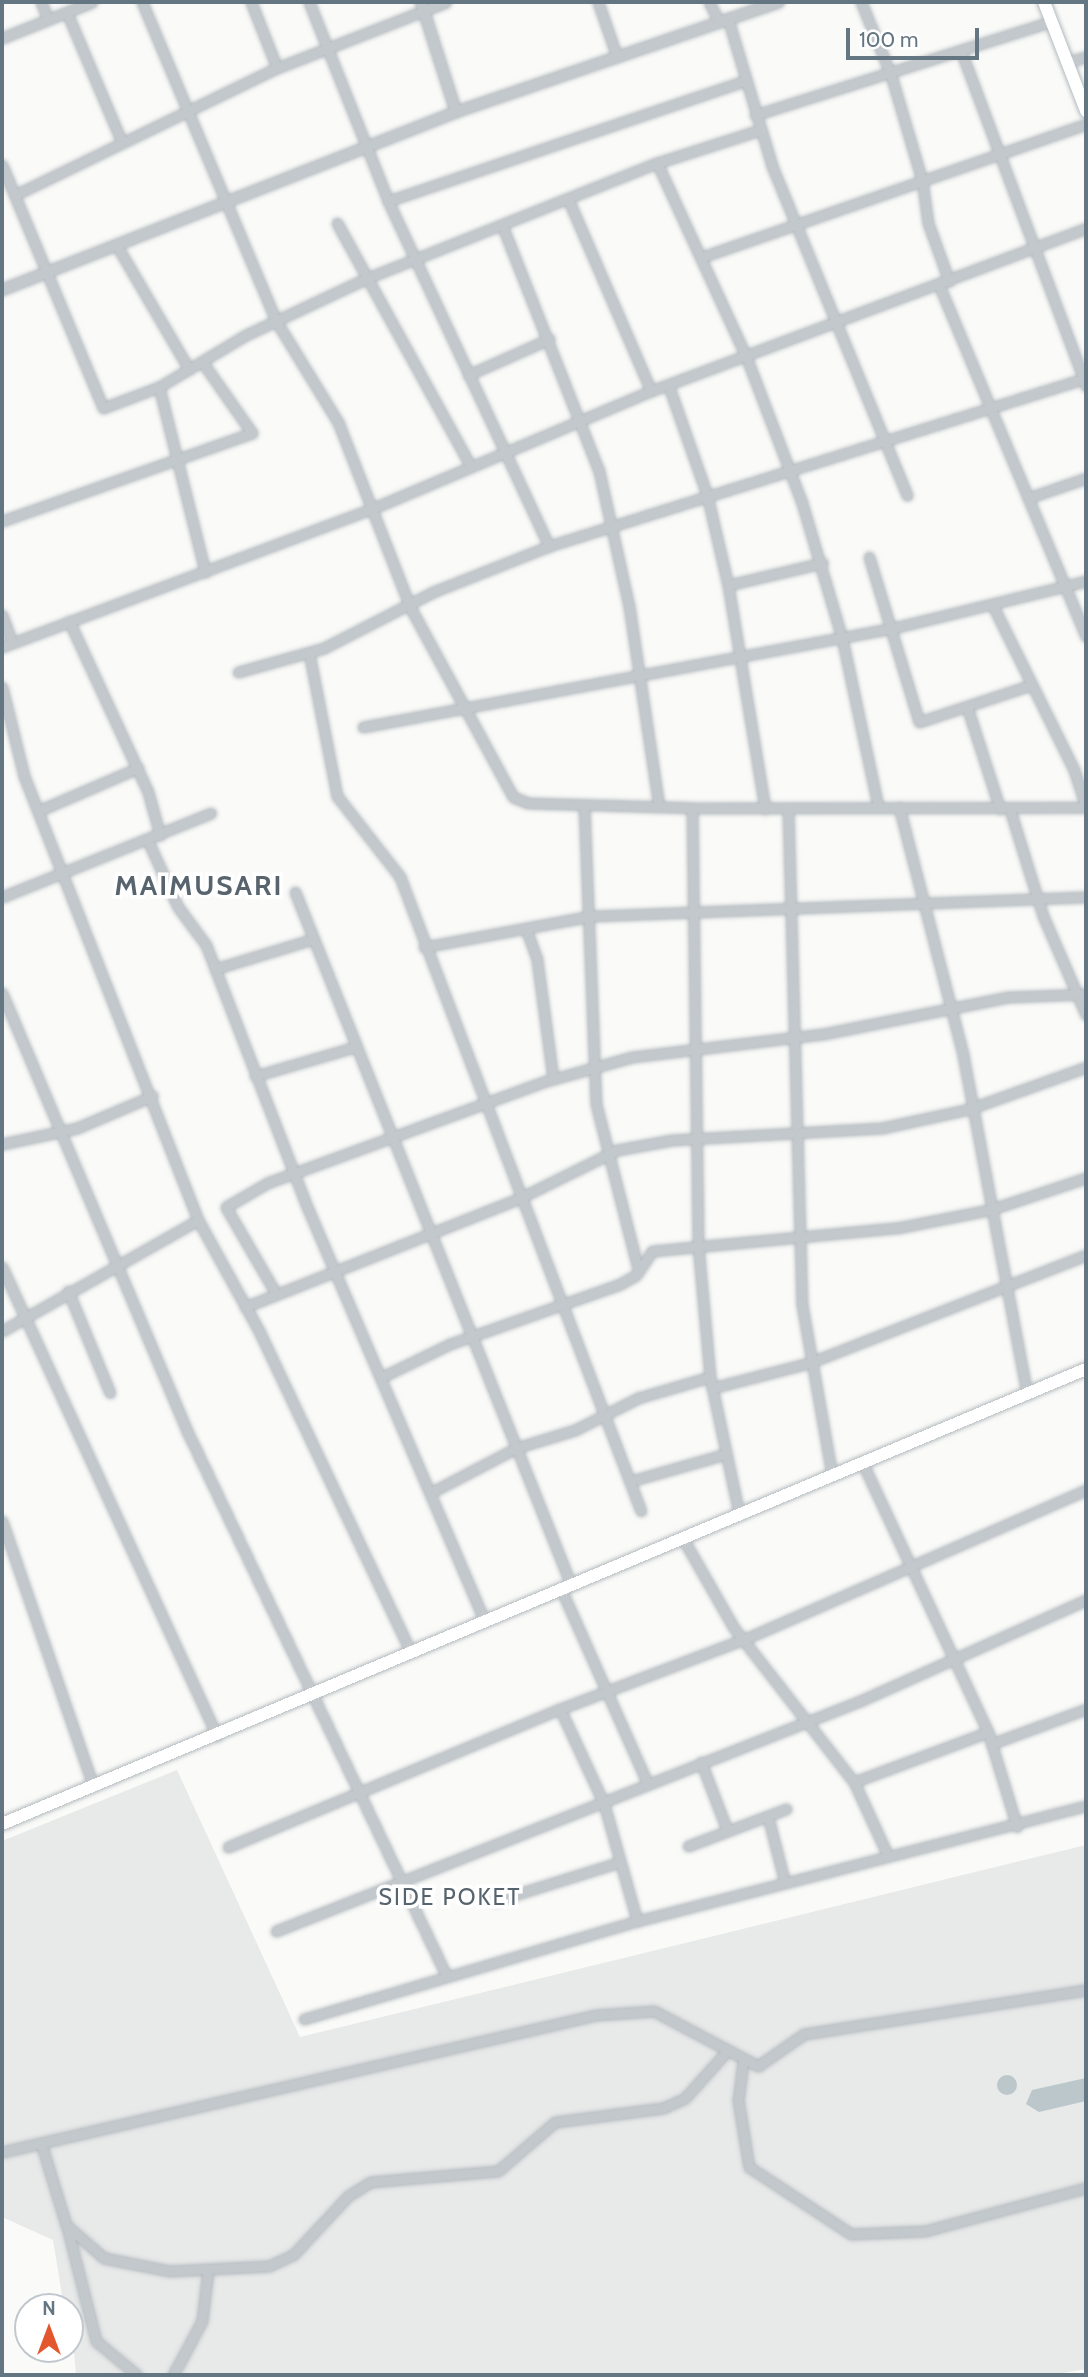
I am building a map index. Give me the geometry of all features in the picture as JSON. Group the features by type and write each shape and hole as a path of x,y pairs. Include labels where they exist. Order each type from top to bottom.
{"main road":[{"path":"1044,2 1086,111"},
{"path":"2,1824 1086,1369"}],"street":[{"path":"41,2 48,19"},
{"path":"2,38 92,2"},
{"path":"142,2 276,321 338,422 369,510 410,607 513,797 583,806 692,808 1086,807 993,606"},
{"path":"251,2 277,68"},
{"path":"309,2 388,201 549,545"},
{"path":"15,195 121,140 277,68 328,50 422,6 446,2"},
{"path":"598,2 617,57"},
{"path":"709,2 723,21 760,130 907,495"},
{"path":"2,290 456,111 779,2"},
{"path":"861,2 891,75 922,180 928,223 949,281"},
{"path":"422,6 456,111"},
{"path":"67,13 121,140"},
{"path":"755,115 891,75 1050,22"},
{"path":"238,672 309,653 549,545 614,528 707,495 791,471 886,439 1085,381 995,153 961,51"},
{"path":"1067,61 1086,57"},
{"path":"388,201 745,81"},
{"path":"702,257 798,227 995,153 1086,124"},
{"path":"2,165 49,273 97,405 117,405 159,387 276,321 365,279 657,163 760,130"},
{"path":"657,163 747,359 791,471 822,564 842,638 878,806"},
{"path":"568,199 652,391"},
{"path":"337,223 365,279 470,465"},
{"path":"502,225 579,420 614,528 659,807"},
{"path":"2,647 369,510 470,465 652,391 747,359 839,321 1086,228"},
{"path":"117,246 189,369"},
{"path":"939,285 1064,590 1086,636"},
{"path":"468,375 549,339"},
{"path":"2,521 252,433 203,362"},
{"path":"159,387 180,459 205,572"},
{"path":"669,387 707,495 728,584 765,809"},
{"path":"1028,498 1086,478"},
{"path":"869,557 919,722 968,710 1031,685"},
{"path":"728,584 822,564"},
{"path":"363,727 892,628 1064,590 1086,582"},
{"path":"2,615 12,642"},
{"path":"69,621 138,768 160,835"},
{"path":"309,653 337,796 400,877 520,1198 608,1415 641,1511"},
{"path":"2,687 38,811 152,1096 198,1220 245,1307 411,1653"},
{"path":"968,710 1037,898 1083,993 1086,1015"},
{"path":"38,811 138,768"},
{"path":"583,806 592,916 594,1066 606,1156 638,1269"},
{"path":"899,807 951,1006 1027,1395"},
{"path":"692,808 699,1045 698,1245 710,1377 739,1514"},
{"path":"788,808 796,1135 809,1363 832,1476"},
{"path":"2,897 148,841 211,813"},
{"path":"148,841 215,969 293,1173 336,1267 485,1621"},
{"path":"295,892 310,940 355,1047 389,1142 516,1448 566,1587 608,1694 647,1782"},
{"path":"424,947 592,916 1086,897"},
{"path":"526,929 537,960 553,1079"},
{"path":"215,969 310,940"},
{"path":"2,993 188,1433 315,1694 446,1975"},
{"path":"275,1292 226,1207 239,1195 293,1173 389,1142 594,1066 699,1045 795,1036 951,1006 1083,993"},
{"path":"255,1076 355,1047"},
{"path":"245,1307 336,1267 520,1198 606,1156 636,1145 882,1128 969,1109 1086,1067"},
{"path":"2,1144 60,1132 152,1096"},
{"path":"382,1377 471,1337 630,1279 652,1251 897,1228 989,1210 1086,1178"},
{"path":"2,1331 198,1220"},
{"path":"712,1388 809,1363 1007,1291 1086,1255"},
{"path":"2,1267 28,1317 88,1464 217,1736"},
{"path":"68,1292 110,1393"},
{"path":"432,1492 516,1448 608,1415 638,1398 710,1377"},
{"path":"631,1481 726,1454"},
{"path":"863,1464 911,1561 988,1732 1017,1827"},
{"path":"228,1847 560,1709 608,1694 747,1638 911,1561 1086,1490"},
{"path":"2,1521 93,1786"},
{"path":"682,1537 734,1628 747,1638 854,1782 888,1856"},
{"path":"276,1931 403,1886 604,1804 647,1782 956,1658 1086,1600"},
{"path":"560,1709 604,1804 637,1921"},
{"path":"991,1744 1086,1709"},
{"path":"854,1782 988,1732"},
{"path":"701,1762 727,1830"},
{"path":"304,2019 446,1975 637,1921 888,1856 1017,1827 1086,1806"},
{"path":"688,1846 786,1809"},
{"path":"768,1817 785,1883"},
{"path":"495,1901 620,1862"},
{"path":"2,2152 642,2009 743,2061 758,2066 804,2034 1086,1990"},
{"path":"66,2225 85,2247 121,2267 208,2270 269,2266 293,2255 348,2196 370,2182 483,2177 555,2122 663,2108 685,2098 727,2051"},
{"path":"743,2061 738,2100 749,2167 851,2234 925,2231 1086,2188"},
{"path":"41,2143 66,2225 96,2341 137,2375"},
{"path":"173,2375 202,2320 208,2270"}],"shaded area":[{"path":"177,1770 300,2037 1086,1845 1086,2369 1051,2375 76,2375 75,2363 84,2363 84,2293 62,2293 53,2240 2,2217 2,1841"},
{"path":"1007,2075 1014,2078 1017,2085 1014,2092 1007,2095 1000,2092 997,2085 1000,2078"},
{"path":"1086,2078 1086,2101 1039,2112 1026,2104 1032,2090"}],"district":[{"name":"MAIMUSARI","path":"199,885"},
{"name":"SIDE POKET","path":"450,1897"}]}
